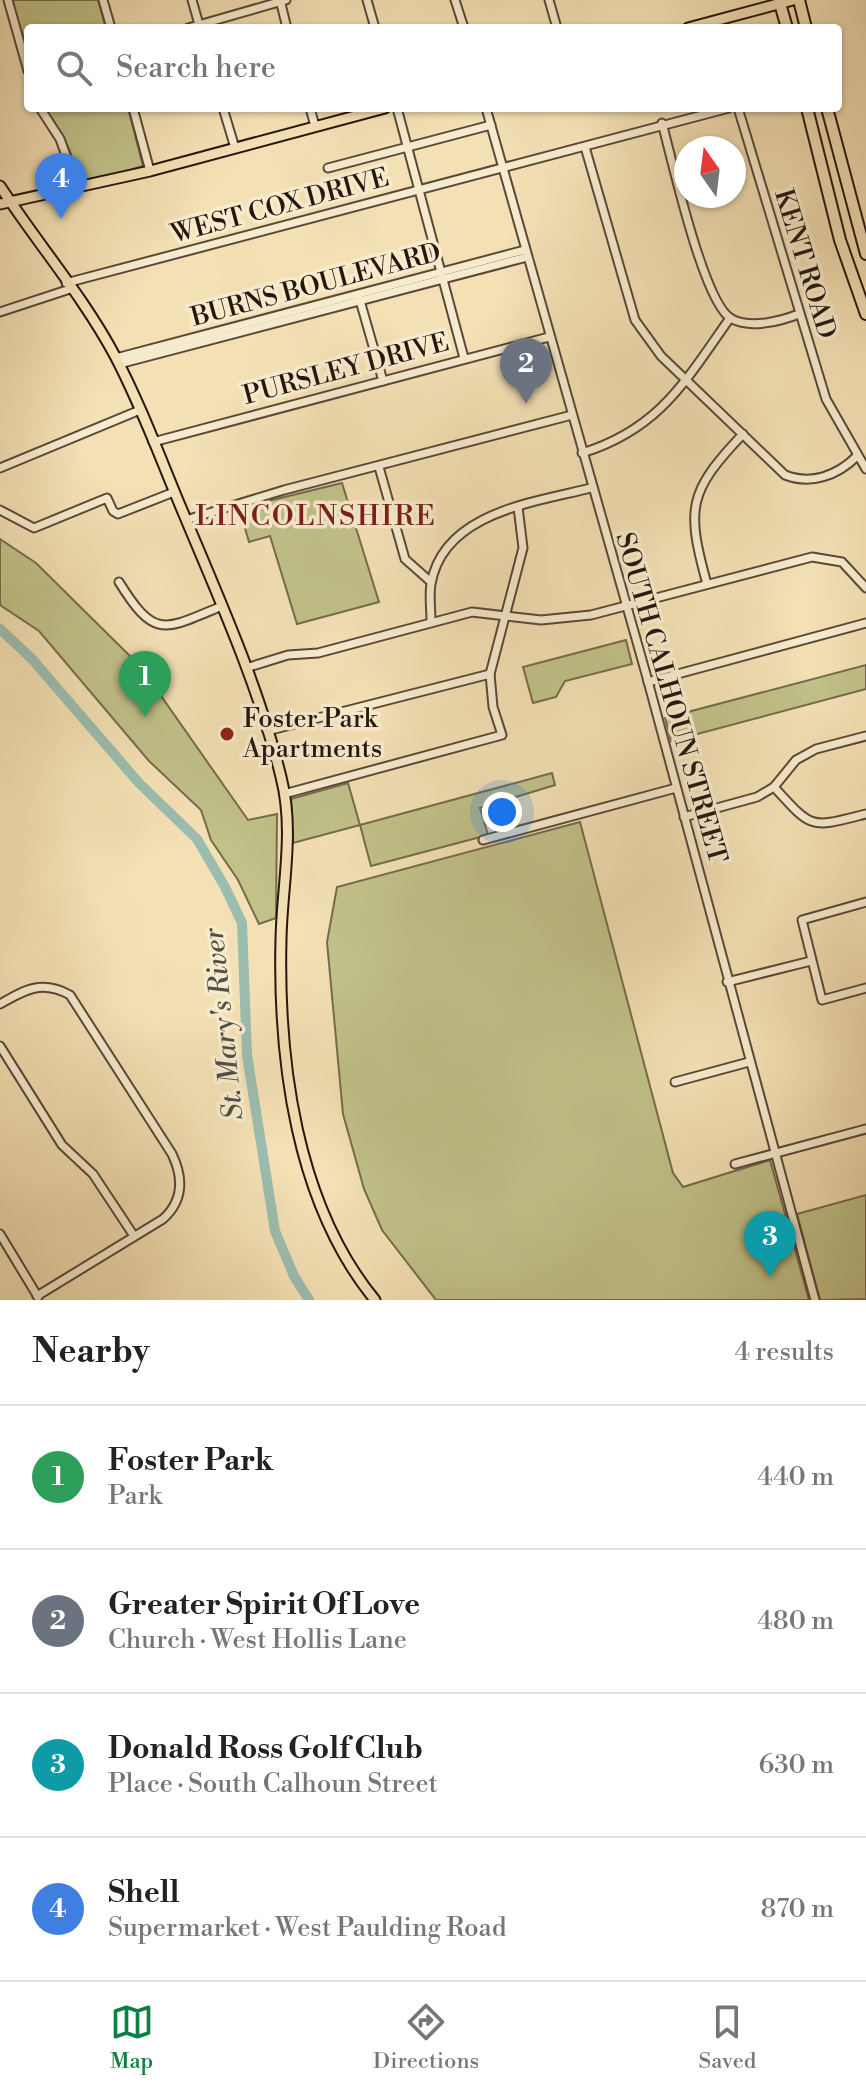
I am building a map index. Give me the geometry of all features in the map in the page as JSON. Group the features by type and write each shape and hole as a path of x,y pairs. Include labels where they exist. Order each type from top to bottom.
{"highway":[{"path":"796,0 805,24"},
{"path":"779,2 786,24"},
{"path":"808,112 840,240 866,314"},
{"path":"828,112 866,254"}],"main road":[{"path":"702,24 796,0"},
{"path":"0,206 150,171 369,112"},
{"path":"0,186 117,361 246,668 284,794 288,842 281,984 295,1110 312,1183 324,1215 360,1282 375,1300"}],"street":[{"path":"8,0 24,57"},
{"path":"103,0 110,24"},
{"path":"192,0 199,24"},
{"path":"367,0 374,24"},
{"path":"455,0 463,24"},
{"path":"549,0 556,24"},
{"path":"207,24 282,1 286,24"},
{"path":"43,112 60,139 78,189"},
{"path":"134,112 150,171"},
{"path":"224,112 235,148"},
{"path":"311,112 315,126"},
{"path":"398,112 464,358"},
{"name":"SOUTH CALHOUN STREET","path":"487,112 648,682 815,1300"},
{"name":"WEST COX DRIVE","path":"0,312 68,286 711,112"},
{"name":"KENT ROAD","path":"739,112 826,399 866,469"},
{"path":"662,123 706,282 730,318"},
{"path":"328,168 491,125"},
{"path":"585,147 635,320 661,356 785,475 800,481 829,476 857,456"},
{"name":"BURNS BOULEVARD","path":"117,361 526,254"},
{"path":"360,298 383,381"},
{"path":"730,318 770,322 799,314"},
{"path":"582,453 637,430 658,414 687,380 730,318"},
{"name":"PURSLEY DRIVE","path":"153,442 549,337"},
{"path":"0,468 140,410"},
{"path":"186,520 572,415"},
{"path":"707,584 692,527 696,501 708,476 743,434"},
{"path":"379,467 405,559 431,582"},
{"path":"431,621 431,582 451,546 463,534 487,516 591,488"},
{"path":"0,510 34,528 107,498 113,511 118,514 174,492"},
{"path":"284,794 502,735 493,707 490,674 523,548 518,507"},
{"path":"246,668 288,655 318,653 472,612 541,620 566,619 798,559 831,558 852,570 866,588"},
{"path":"119,582 138,612 158,625 177,624 222,606"},
{"path":"648,682 866,623"},
{"path":"267,731 490,674"},
{"path":"684,817 757,797 774,787 796,760 816,749 866,736"},
{"path":"774,787 805,821 823,825 866,814"},
{"path":"483,840 676,788"},
{"path":"866,902 802,920 822,1000 866,988"},
{"path":"727,982 811,961"},
{"path":"0,1004 38,985 54,987 77,1003 172,1154 179,1172 178,1200 163,1219 39,1298 0,1234"},
{"path":"0,1046 62,1145 93,1174 134,1236"},
{"path":"675,1082 749,1062"},
{"path":"735,1164 866,1129"}],"green space":[{"path":"12,0 98,0 105,24 24,24 24,44"},
{"path":"46,112 129,112 143,166 102,178 80,180 69,149"},
{"path":"342,483 379,602 297,624 270,536 249,542 239,508"},
{"path":"0,539 36,563 140,666 248,820 277,814 276,918 259,924 238,880 211,840 201,810 149,761 39,631 0,605"},
{"path":"626,640 632,664 565,681 556,697 533,703 523,667"},
{"path":"866,665 866,689 671,741 665,718"},
{"path":"552,773 555,785 480,808 488,835 371,866 360,825"},
{"path":"348,783 360,825 293,843 291,799"},
{"path":"580,822 673,1173 683,1187 770,1160 809,1300 436,1300 382,1230 364,1189 343,1114 327,942 337,887"},
{"path":"866,1195 866,1299 820,1300 797,1214"}],"waterway":[{"name":"St. Mary's River","path":"0,629 32,659 139,783 197,839 242,923 247,1055 275,1231 294,1276 309,1300"}],"place":[{"name":"Shell","path":"61,219"},
{"name":"Greater Spirit Of Love","path":"526,404"},
{"name":"Foster Park","path":"145,717"},
{"name":"Foster Park Apartments","path":"227,734"},
{"name":"Donald Ross Golf Club","path":"770,1277"}],"district":[{"name":"LINCOLNSHIRE","path":"316,516"}]}
